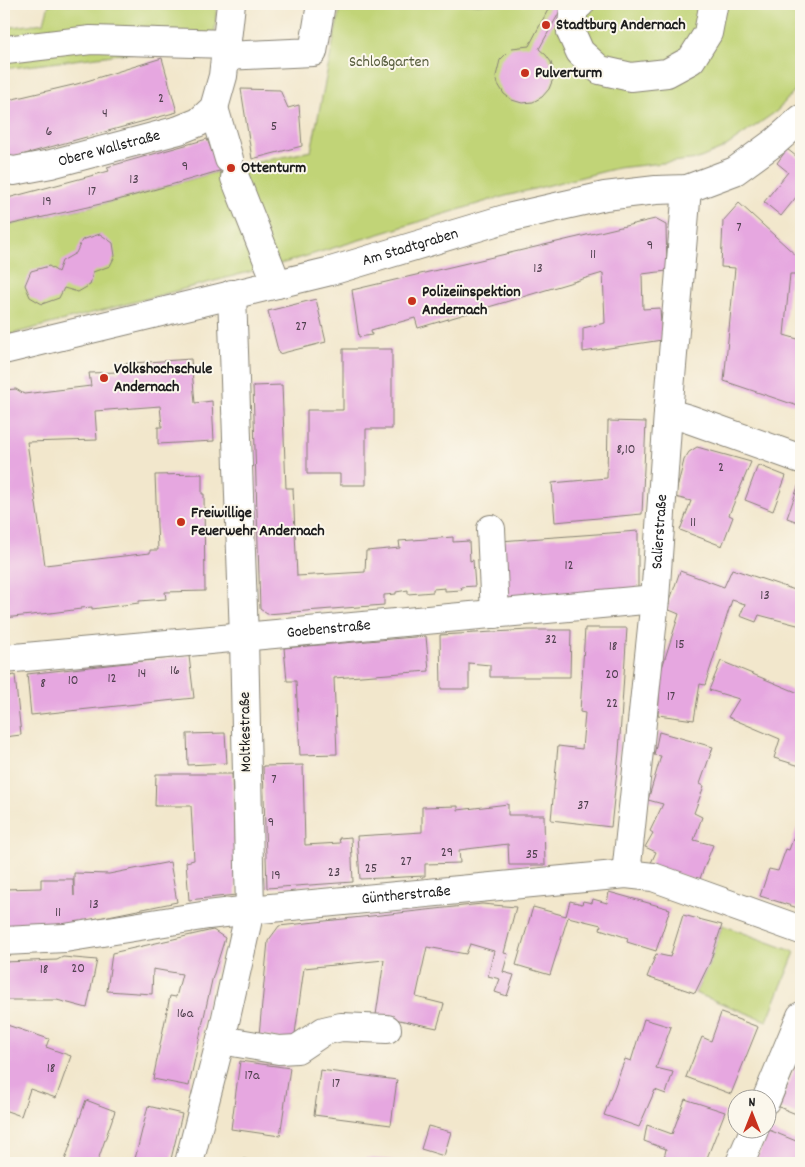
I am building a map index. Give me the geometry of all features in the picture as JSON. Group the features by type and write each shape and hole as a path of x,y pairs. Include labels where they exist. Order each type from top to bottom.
{"street":[{"path":"231,4 223,76 214,108 232,168 277,284"},
{"path":"6,50 91,40 227,50 313,52 321,4"},
{"path":"580,4 574,8 571,32 580,52 600,70 631,77 667,73 690,60 708,33 712,4"},
{"name":"Obere Wallstraße","path":"4,190 35,181 51,164 179,130 199,122 214,108"},
{"name":"Am Stadtgraben","path":"4,350 331,271 508,218 605,196 656,190 687,189 734,172 776,141 801,119"},
{"path":"4,169 14,172 51,164"},
{"name":"Salierstraße","path":"626,874 655,599 668,413 687,189"},
{"name":"Moltkestraße","path":"189,1163 221,1040 250,910 244,638 232,294"},
{"path":"668,413 801,459"},
{"path":"491,529 495,614"},
{"name":"Goebenstraße","path":"4,659 655,599"},
{"name":"Güntherstraße","path":"4,942 65,938 250,910 626,874 653,877 801,930"},
{"path":"770,1090 801,1016"},
{"path":"221,1040 278,1050 297,1049 324,1032 341,1027 387,1029"},
{"path":"740,1163 750,1140"}],"green space":[{"path":"49,4 217,4 214,42 4,69 4,28 44,23"},
{"name":"Schloßgarten","path":"341,4 801,4 801,83 777,111 722,149 698,159 618,168 494,199 287,262 4,336 4,226 118,200 219,171 243,170 244,165 311,151"},
{"path":"722,925 795,952 767,1021 695,993 710,962"}],"building":[{"name":"Pulverturm","path":"551,4 564,4 539,49 551,62 553,79 549,89 542,97 533,102 522,103 512,100 504,94 498,84 496,76 500,60 512,48 529,46"},
{"path":"162,58 177,112 14,157 4,155 4,98 13,99 77,84"},
{"path":"241,89 280,90 288,108 299,105 302,146 252,159"},
{"path":"207,139 216,162 242,162 243,170 224,178 219,171 118,200 4,226 4,199 109,171 107,167"},
{"path":"787,149 801,160 801,191 781,216 764,202 788,172 777,163"},
{"path":"739,203 799,258 796,274 790,274 784,335 801,340 801,407 724,381 735,268 721,267 723,221"},
{"path":"655,219 666,225 667,271 642,274 643,309 660,308 662,340 583,352 583,328 605,323 603,273 418,328 415,318 371,330 372,335 359,337 352,290"},
{"path":"100,234 113,243 115,256 110,266 93,272 90,285 78,292 64,288 59,298 42,304 30,297 25,285 31,271 49,266 58,272 62,261 76,253 82,240"},
{"path":"316,299 326,342 279,354 268,311"},
{"path":"343,349 392,349 392,429 366,429 366,485 340,485 340,474 307,474 307,410 343,410"},
{"path":"191,359 195,403 212,401 214,441 158,444 158,427 162,427 160,406 95,411 97,440 27,442 45,565 150,553 150,550 158,550 155,475 202,474 205,591 165,592 166,599 4,618 4,390 16,389 24,394 91,386 89,373 119,372 118,364"},
{"path":"282,385 286,488 293,488 297,576 365,572 366,551 400,548 399,541 453,537 453,542 469,541 470,561 473,560 475,586 461,587 462,590 445,591 445,588 433,589 433,592 408,594 408,590 396,592 396,594 384,595 384,605 267,614 260,609 253,386"},
{"path":"608,421 646,422 642,514 555,522 552,483 607,478"},
{"path":"697,447 751,462 729,515 733,517 722,546 680,530 691,501 675,497 684,460 689,452"},
{"path":"758,465 786,476 773,511 745,500"},
{"path":"801,478 801,523 787,518"},
{"path":"638,531 638,590 502,604 500,541"},
{"path":"732,569 801,592 801,626 759,615 756,622 740,616 745,604 732,600 705,685 700,684 694,720 658,715 661,671 679,614 667,609 680,571 724,587"},
{"path":"585,628 627,628 619,752 611,827 551,820 558,746 582,749 585,713 580,712"},
{"path":"529,630 571,630 570,677 490,677 490,665 469,663 469,689 441,689 440,635"},
{"path":"426,636 429,671 334,678 337,754 300,755 296,681 287,681 284,648"},
{"path":"189,656 194,698 31,715 27,674"},
{"path":"721,661 801,694 800,766 774,758 780,739 728,717 739,699 709,690"},
{"path":"15,675 21,735 4,737 4,677"},
{"path":"659,732 713,747 700,784 704,786 694,813 702,817 694,840 713,845 699,881 650,865 656,852 645,847 653,833 650,831 663,804 648,800 661,756 654,755"},
{"path":"225,733 227,763 188,765 187,734"},
{"path":"303,765 305,845 340,843 339,838 351,837 353,882 267,888 263,766"},
{"path":"156,774 232,774 236,895 189,900 186,862 194,860 191,806 155,806"},
{"path":"508,804 508,815 544,815 545,865 509,865 508,844 459,850 460,863 425,864 425,876 360,879 357,836 422,832 422,807 458,806 458,810"},
{"path":"801,826 801,909 760,896 769,869 778,871 786,849 789,850 797,828 800,829"},
{"path":"170,862 177,902 74,923 4,929 4,889 41,888 41,879 73,879 74,896 74,873 109,874"},
{"path":"609,892 670,909 656,951 627,942 628,938 600,929 601,925 568,917 550,975 516,965 533,907 566,916 570,901 582,904 583,901 592,903 593,899 607,903"},
{"path":"482,904 516,907 504,953 508,954 503,972 514,975 507,996 495,992 500,979 488,976 494,951 470,944 466,954 427,947 416,997 444,1004 437,1028 376,1015 384,960 304,968 294,1041 259,1035 268,941 279,926"},
{"path":"683,915 722,925 710,962 695,993 647,977 656,954 670,957"},
{"path":"213,930 225,938 212,980 189,1086 153,1079 170,996 176,997 182,974 153,969 152,994 107,991 112,953"},
{"path":"63,957 97,960 87,1008 57,1000 4,1000 4,962 57,960"},
{"path":"721,1013 758,1027 733,1090 728,1090 728,1093 686,1077 702,1037 711,1041"},
{"path":"644,1019 671,1027 656,1068 673,1072 666,1094 655,1090 639,1127 604,1115 625,1059 631,1061"},
{"path":"4,1024 49,1039 46,1047 71,1056 56,1098 30,1089 21,1116 4,1110"},
{"path":"801,1053 801,1116 779,1107"},
{"path":"240,1061 290,1068 280,1136 231,1129"},
{"path":"320,1070 397,1080 391,1125 314,1115"},
{"path":"685,1099 725,1112 705,1163 663,1163 666,1149 644,1141 647,1125 672,1134"},
{"path":"86,1100 115,1111 97,1163 64,1163"},
{"path":"148,1106 182,1114 170,1163 134,1163"},
{"path":"428,1126 451,1132 444,1156 421,1149"},
{"path":"778,1134 801,1143 801,1163 755,1163 765,1140 778,1140"},
{"path":"366,1158 392,1160 401,1163 364,1163"},
{"path":"243,1159 271,1162 271,1163 243,1163"}],"place":[{"name":"Stadtburg Andernach","path":"546,25"},
{"name":"Pulverturm","path":"525,73"},
{"name":"Ottenturm","path":"231,168"},
{"name":"Polizeiinspektion Andernach","path":"412,301"},
{"name":"Volkshochschule Andernach","path":"104,378"},
{"name":"Freiwillige Feuerwehr Andernach","path":"181,522"}]}
